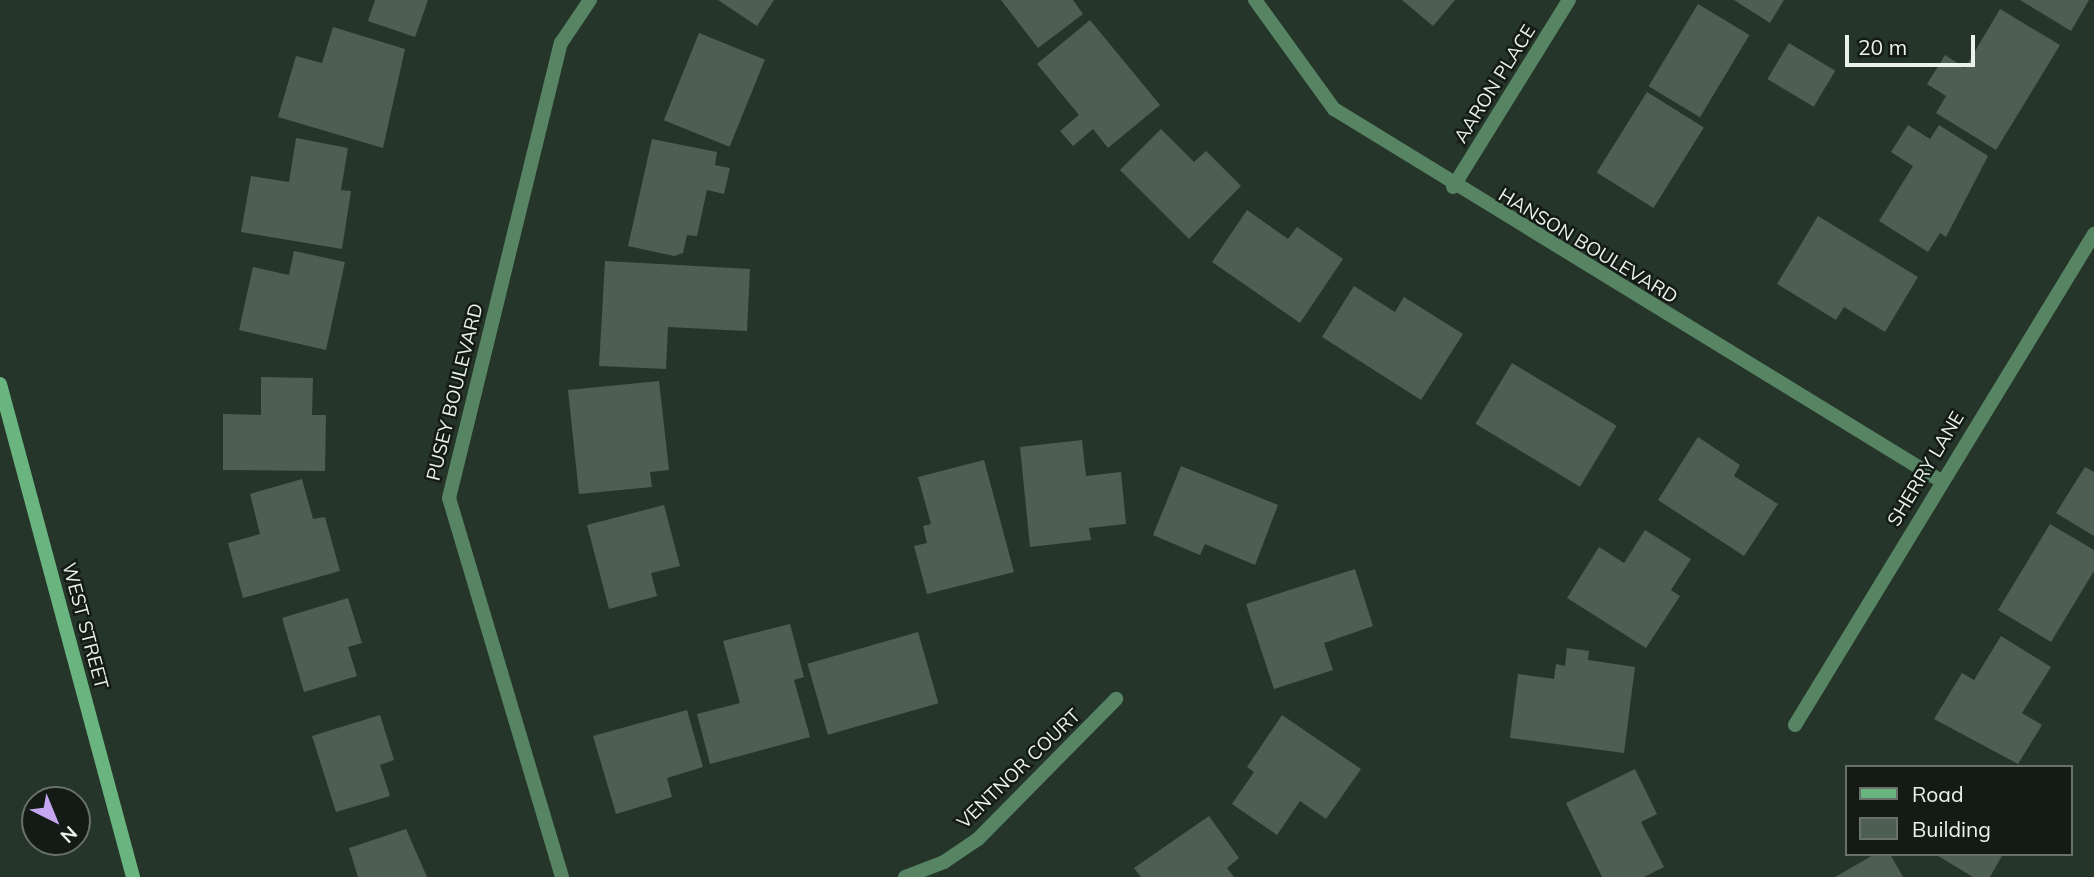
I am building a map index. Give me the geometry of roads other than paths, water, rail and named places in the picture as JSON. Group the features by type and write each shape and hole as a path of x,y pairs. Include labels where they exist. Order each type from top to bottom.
{"main road":[{"name":"WEST STREET","path":"0,384 133,877"}],"street":[{"name":"PUSEY BOULEVARD","path":"562,877 449,498 561,43 590,0"},
{"name":"HANSON BOULEVARD","path":"1255,0 1334,109 1453,187 1941,481"},
{"name":"AARON PLACE","path":"1453,187 1569,0"},
{"name":"SHERRY LANE","path":"1795,725 1941,481 2094,234"},
{"name":"VENTNOR COURT","path":"905,877 944,863 978,839 1116,699"}]}
